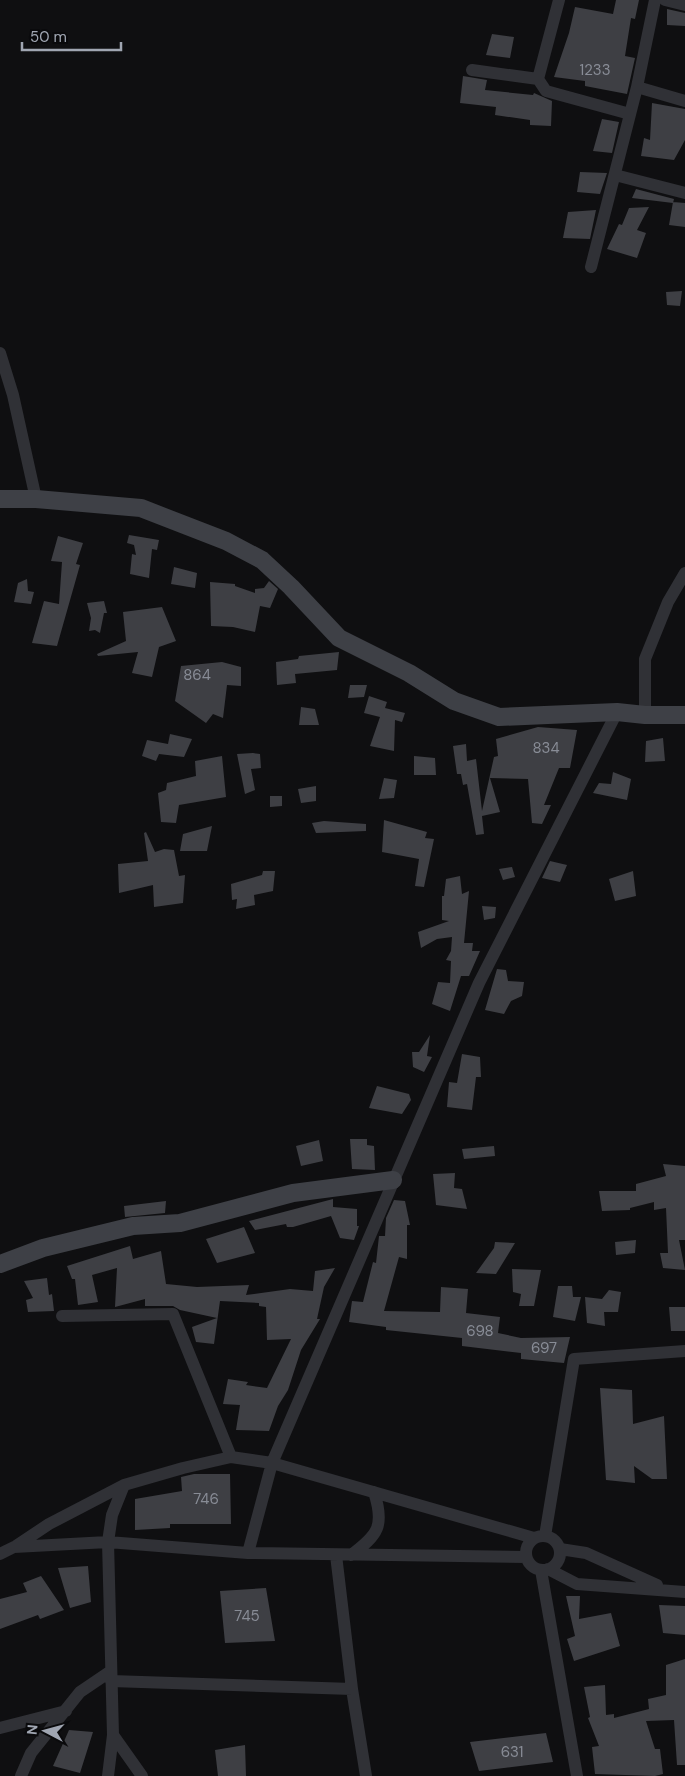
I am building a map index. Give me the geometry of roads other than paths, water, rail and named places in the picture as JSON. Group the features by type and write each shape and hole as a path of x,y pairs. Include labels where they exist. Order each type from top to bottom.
{"street":[{"path":"538,79 559,0"},
{"path":"591,267 637,87 655,0"},
{"path":"664,0 685,5"},
{"path":"472,70 538,79 546,91 630,114"},
{"path":"637,87 685,101"},
{"path":"615,175 685,193"},
{"path":"0,353 13,395 36,499"},
{"path":"0,499 36,499 141,508 226,541 262,560 291,587 338,638 409,673 454,702 499,717 617,712 645,715 685,715"},
{"path":"645,715 645,659 668,602 685,573"},
{"path":"248,1553 272,1463 392,1180 479,984 617,712"},
{"path":"0,1264 43,1248 133,1226 180,1223 293,1193 392,1180"},
{"path":"0,1252 43,1248"},
{"path":"62,1316 173,1314 231,1457"},
{"path":"685,1352 574,1359 540,1537 527,1546 526,1557 532,1566 577,1584 685,1592"},
{"path":"0,1554 49,1524 124,1485 183,1468 231,1457 272,1463 554,1540 560,1549 557,1563 545,1570"},
{"path":"108,1776 113,1735 108,1542 112,1515 124,1485"},
{"path":"351,1555 367,1543 377,1530 380,1514 374,1492"},
{"path":"14,1547 108,1542 248,1553 526,1557"},
{"path":"560,1549 586,1552 664,1589"},
{"path":"336,1555 352,1688 366,1776"},
{"path":"545,1570 577,1776"},
{"path":"21,1776 31,1753 80,1692 111,1676 352,1688"},
{"path":"0,1728 66,1710"},
{"path":"113,1735 142,1776"}]}
